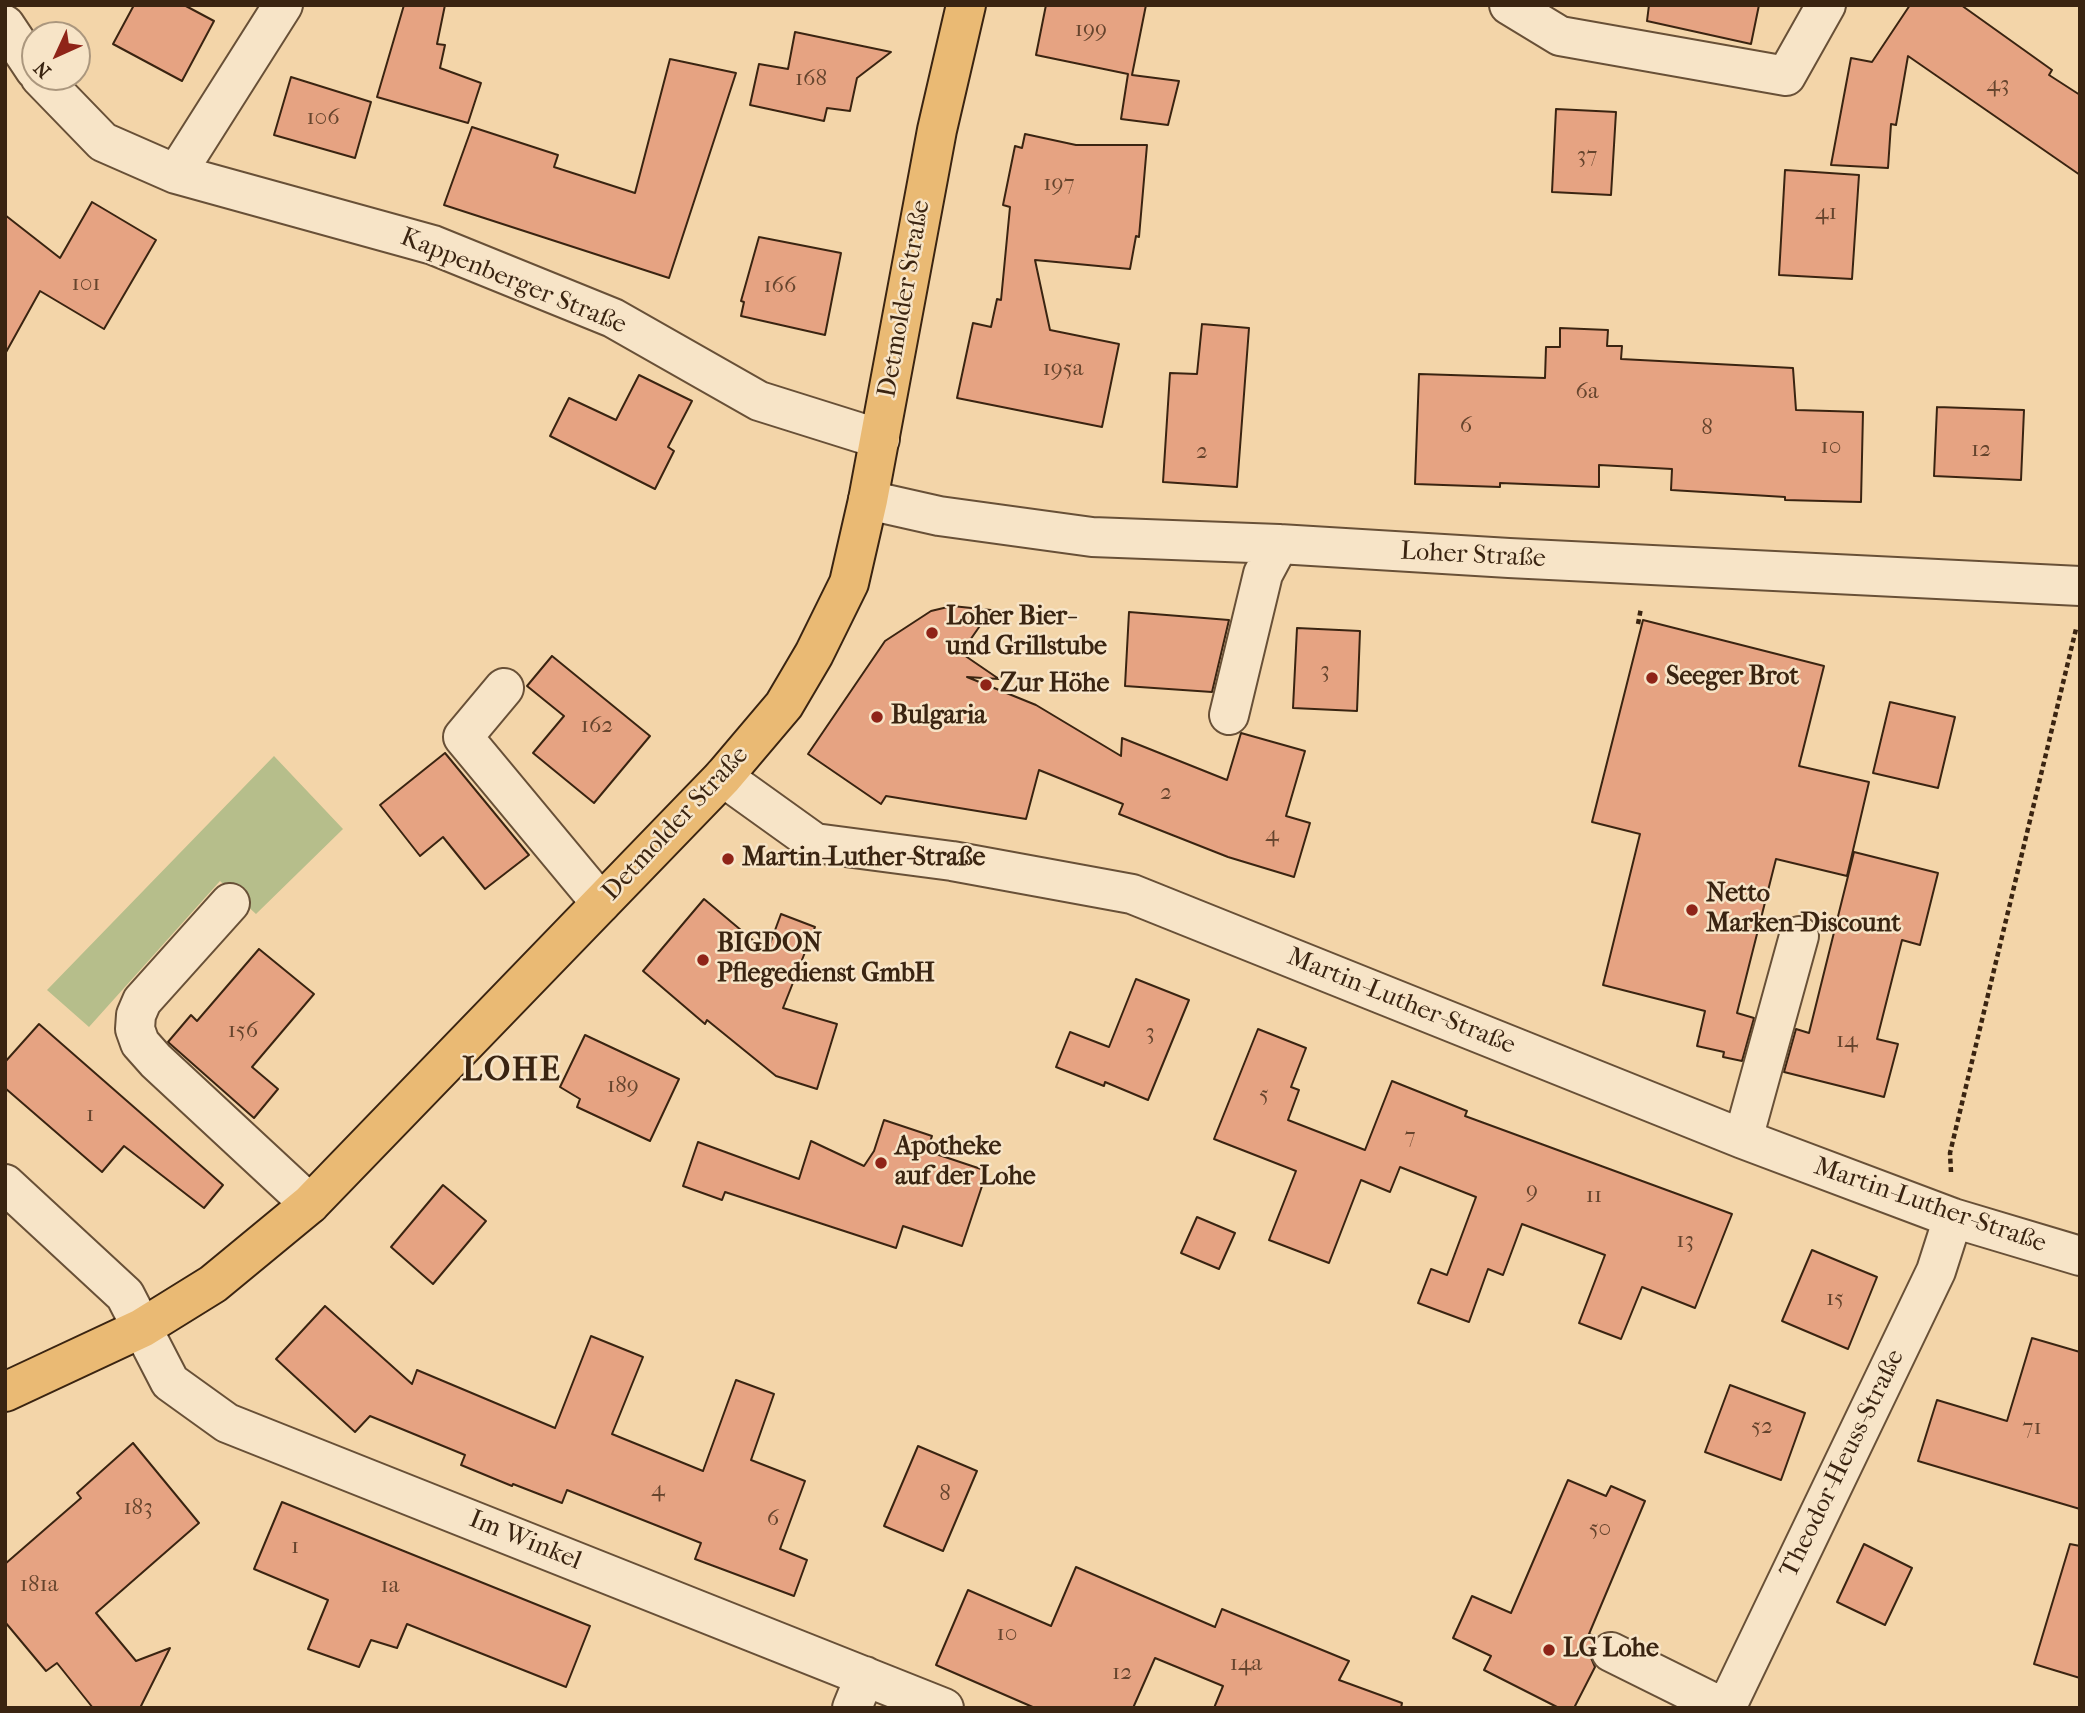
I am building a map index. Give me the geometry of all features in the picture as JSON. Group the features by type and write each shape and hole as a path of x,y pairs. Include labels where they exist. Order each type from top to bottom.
{"main road":[{"name":"Detmolder Straße","path":"5,1392 142,1328 213,1284 310,1204 723,777 784,705 814,654 849,583 880,439 937,130 966,5"}],"street":[{"path":"176,174 283,5"},
{"path":"1509,5 1560,36 1786,76 1826,5"},
{"path":"5,25 21,49"},
{"name":"Kappenberger Straße","path":"54,91 103,142 176,174 433,245 613,318 758,401 880,439"},
{"name":"Loher Straße","path":"868,500 939,516 1092,537 1279,544 1509,558 2079,604"},
{"path":"1229,715 1263,574 1279,544"},
{"path":"504,688 463,737 601,903"},
{"name":"Martin-Luther-Straße","path":"723,777 815,843 952,861 1132,894 1743,1139 1953,1218 2080,1256"},
{"path":"230,903 142,1001 136,1015 135,1029 140,1043 156,1061 310,1204"},
{"path":"1743,1139 1799,936"},
{"name":"Im Winkel","path":"5,1184 125,1295 170,1382 228,1423 859,1692 944,1708"},
{"name":"Theodor-Heuss-Straße","path":"1725,1708 1936,1271 1953,1218"},
{"path":"1611,1652 1725,1708"}],"path":[{"path":"1953,1218 1950,1153 2079,604"}],"green space":[{"path":"274,756 343,829 256,914 220,881 89,1027 47,990"}],"building":[{"path":"134,5 184,5 214,21 182,81 113,44"},
{"path":"404,5 445,5 437,44 445,45 440,68 481,83 468,123 377,97"},
{"path":"1046,5 1146,5 1132,75 1179,81 1168,125 1121,119 1128,74 1036,55"},
{"path":"1649,5 1759,5 1751,44 1647,21"},
{"path":"1910,5 1961,5 2052,70 2049,75 2080,95 2080,175 1908,56 1896,125 1891,124 1888,168 1831,165 1851,58 1872,62"},
{"path":"795,32 891,52 857,78 850,111 827,108 824,121 750,105 759,64 788,69"},
{"path":"670,59 736,73 669,278 444,205 472,127 558,155 554,167 635,193"},
{"path":"291,77 371,102 355,158 274,135"},
{"path":"1556,109 1616,112 1611,195 1552,192"},
{"path":"1025,134 1076,145 1147,145 1139,237 1136,236 1130,269 1035,260 1050,330 1119,344 1102,427 957,398 973,323 991,327 997,299 1001,300 1010,207 1003,205 1015,146 1022,148"},
{"path":"1785,170 1859,175 1852,279 1779,275"},
{"path":"92,202 156,240 104,329 40,291 5,354 5,215 60,258"},
{"path":"759,237 841,253 825,335 741,316 744,302 741,301"},
{"path":"1202,324 1249,328 1237,487 1163,482 1170,373 1197,374"},
{"path":"1560,328 1608,330 1607,346 1622,346 1621,359 1793,368 1796,410 1863,412 1861,502 1785,500 1785,497 1671,490 1672,469 1599,465 1599,487 1500,483 1500,487 1415,484 1419,374 1545,378 1546,347 1560,347"},
{"path":"639,375 692,401 668,447 674,451 655,489 550,436 569,398 616,420"},
{"path":"1937,407 2024,410 2021,480 1934,476"},
{"path":"952,606 991,610 961,653 999,679 967,677 1036,705 1121,756 1122,738 1227,780 1241,733 1305,751 1286,816 1310,823 1294,877 1228,857 1119,814 1123,804 1039,770 1026,819 886,796 881,804 808,754 885,641 931,611"},
{"path":"1129,612 1229,620 1212,692 1125,686"},
{"name":"Netto Marken-Discount","path":"1643,620 1824,666 1799,766 1869,782 1847,876 1776,859 1737,1013 1754,1018 1742,1061 1723,1057 1724,1052 1697,1046 1705,1011 1603,985 1640,834 1592,822"},
{"path":"1297,628 1360,631 1357,711 1293,708"},
{"path":"552,656 650,736 594,803 533,753 564,716 527,686"},
{"path":"1890,702 1955,717 1938,788 1873,773"},
{"path":"445,753 529,855 485,889 443,837 420,856 380,805"},
{"path":"1854,852 1938,873 1920,945 1902,940 1877,1039 1898,1044 1884,1097 1784,1072 1796,1029 1809,1033"},
{"path":"704,899 767,952 781,914 815,927 783,1008 837,1024 817,1089 776,1076 707,1020 705,1024 643,971"},
{"path":"259,949 314,994 252,1067 278,1089 254,1118 168,1042 191,1015 197,1021"},
{"path":"1136,979 1189,1000 1148,1100 1105,1082 1104,1086 1056,1067 1070,1032 1109,1047"},
{"path":"39,1024 223,1185 204,1208 124,1146 102,1172 5,1088 5,1062"},
{"path":"1258,1029 1306,1048 1291,1087 1299,1090 1288,1120 1365,1150 1392,1081 1467,1111 1465,1116 1732,1214 1695,1308 1642,1287 1621,1339 1579,1323 1605,1255 1522,1224 1503,1275 1488,1269 1469,1322 1418,1303 1431,1269 1447,1275 1476,1197 1400,1167 1390,1192 1361,1180 1329,1263 1269,1240 1296,1171 1214,1139"},
{"path":"585,1035 679,1079 650,1141 577,1107 580,1099 560,1087"},
{"path":"884,1120 932,1136 927,1151 987,1171 962,1246 903,1226 896,1248 725,1192 722,1200 683,1186 698,1142 799,1179 811,1141 864,1166 874,1151"},
{"path":"443,1185 486,1221 433,1284 391,1247"},
{"path":"1197,1217 1235,1233 1219,1269 1181,1253"},
{"path":"1812,1250 1877,1277 1848,1349 1782,1321"},
{"path":"325,1306 412,1384 417,1370 555,1428 591,1336 643,1357 612,1434 703,1471 736,1380 774,1394 751,1460 805,1481 780,1549 807,1560 794,1596 695,1559 701,1543 567,1490 562,1503 513,1484 512,1486 461,1465 465,1455 370,1416 355,1432 276,1359"},
{"path":"2032,1338 2080,1352 2080,1509 1918,1461 1937,1400 2007,1421"},
{"path":"1730,1385 1805,1413 1781,1480 1705,1452"},
{"path":"133,1443 199,1523 96,1613 136,1661 170,1648 140,1708 93,1708 57,1663 46,1671 5,1622 5,1564 81,1498 77,1493"},
{"path":"918,1446 977,1471 943,1551 884,1526"},
{"path":"1568,1480 1606,1496 1611,1486 1645,1501 1589,1634 1596,1637 1589,1653 1595,1667 1574,1708 1559,1708 1484,1670 1491,1656 1453,1638 1472,1596 1511,1613"},
{"path":"282,1502 590,1626 566,1687 407,1624 397,1648 371,1640 359,1667 308,1649 328,1600 254,1569"},
{"path":"1864,1544 1912,1568 1885,1625 1837,1602"},
{"path":"2070,1544 2080,1546 2080,1678 2034,1664"},
{"path":"1076,1567 1215,1627 1222,1609 1349,1661 1339,1680 1402,1703 1401,1708 1214,1708 1223,1686 1155,1658 1133,1708 1035,1708 936,1665 968,1590 1051,1626"}],"place":[{"name":"Loher Bier- und Grillstube","path":"932,633"},
{"name":"Seeger Brot","path":"1652,678"},
{"name":"Zur Höhe","path":"986,685"},
{"name":"Bulgaria","path":"877,717"},
{"name":"Martin-Luther-Straße","path":"728,859"},
{"name":"Netto Marken-Discount","path":"1692,910"},
{"name":"BIGDON Pflegedienst GmbH","path":"703,960"},
{"name":"Apotheke auf der Lohe","path":"881,1163"},
{"name":"LG Lohe","path":"1549,1650"}],"district":[{"name":"LOHE","path":"512,1072"}]}
